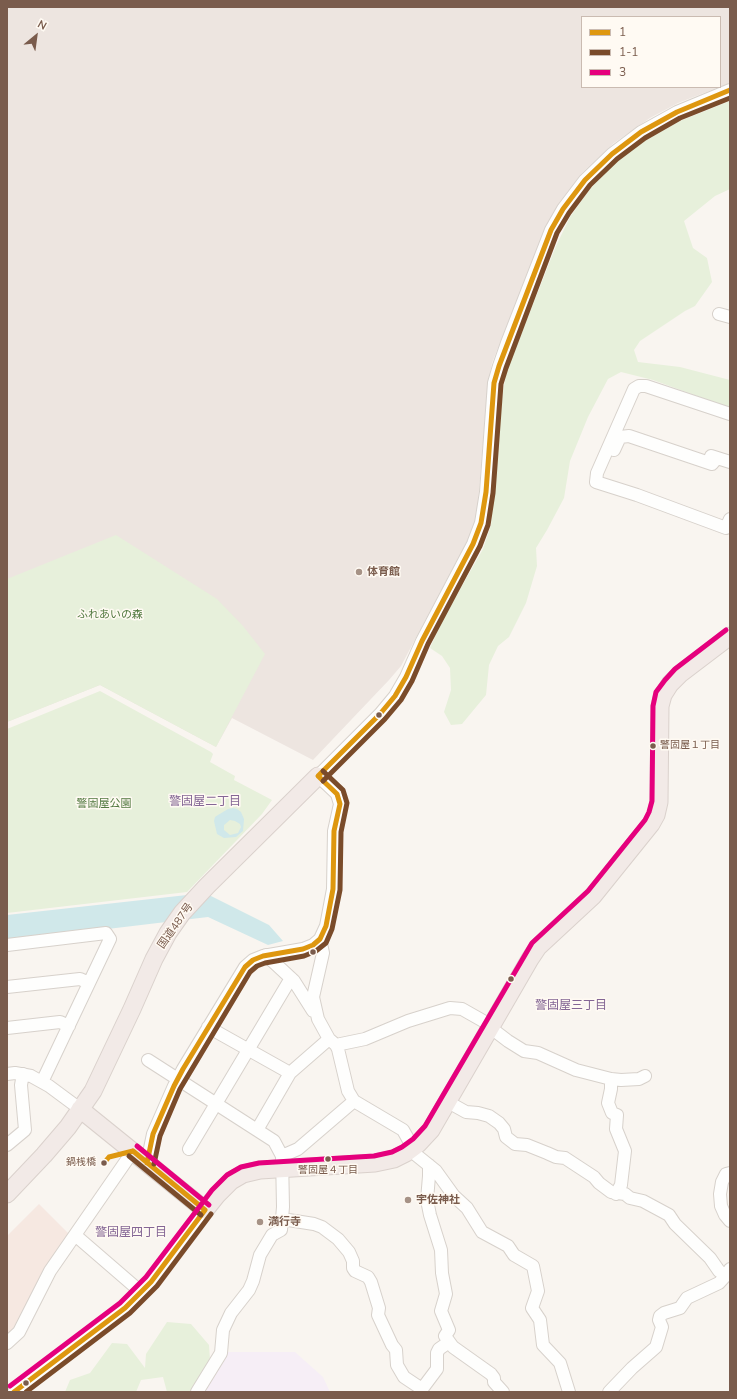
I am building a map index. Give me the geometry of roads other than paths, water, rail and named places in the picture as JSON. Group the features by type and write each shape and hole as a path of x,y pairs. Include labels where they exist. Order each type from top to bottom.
{"highway":[{"path":"80,1109 205,1210 231,1181 243,1174 282,1162 375,1163 394,1159 412,1149 431,1130 538,947 593,896 651,824 656,815 659,802 660,706 663,695 670,684 680,674 730,636"},
{"name":"国道487号","path":"7,1194 44,1156 68,1127 93,1091 154,959 168,933 182,913 207,886 318,776"}],"street":[{"path":"147,1162 153,1134 177,1080 245,967 253,960 266,955 303,949 313,945 320,938 326,926 333,889 334,831 340,804 337,794 318,776 380,714 395,696 473,544 481,523 486,492 494,383 499,366 551,230 559,216 585,180 612,154 641,132 676,112 730,90"},
{"path":"730,414 646,386 639,386 634,389 597,473 596,482 637,495 726,528 730,519"},
{"path":"619,425 730,462"},
{"path":"597,473 605,469 620,437 629,436 712,464 717,458"},
{"path":"7,945 106,933 110,939 42,1082"},
{"path":"318,1019 313,997 323,953 320,938"},
{"path":"266,955 294,981 332,1042 348,1091 354,1101 403,1130 412,1149 436,1171 454,1196 467,1208 482,1232 508,1246 514,1255 533,1266 538,1291 532,1308 540,1320 543,1345 560,1363 569,1392"},
{"path":"189,1149 290,978"},
{"path":"7,987 80,979 89,982"},
{"path":"257,1130 290,1073 332,1042 365,1039 408,1021 450,1008 462,1009 492,1027 508,1041 524,1051 538,1053 576,1070 612,1079 640,1079 645,1076"},
{"path":"7,1028 60,1022 69,1026"},
{"path":"208,1027 290,1073"},
{"path":"148,1060 274,1141 282,1162 281,1230 272,1235 260,1255 249,1290 231,1313 223,1330 221,1353 197,1392"},
{"path":"7,1074 15,1073 31,1076 80,1109"},
{"path":"7,1145 25,1130 21,1085 23,1074"},
{"path":"612,1079 608,1103 612,1113 617,1115 616,1130 626,1151 621,1185 616,1194"},
{"path":"282,1162 354,1101"},
{"path":"448,1102 466,1112 478,1112 489,1116 499,1123 504,1129 506,1137 515,1144 527,1145 556,1157 565,1158 594,1177 611,1192 616,1194 624,1194 630,1198 642,1201 669,1215 675,1224 710,1258 719,1272 728,1271"},
{"path":"7,1343 19,1332 50,1271 133,1151"},
{"path":"429,1165 427,1200 441,1250 442,1272 446,1294 441,1311 449,1330 445,1336 452,1347 491,1374 494,1378 494,1382 503,1392"},
{"path":"730,1173 726,1174 722,1182 720,1194 721,1206 725,1215 730,1221"},
{"path":"7,1386 14,1392 125,1308 151,1282 205,1210"},
{"path":"282,1219 314,1224 322,1227 338,1239 349,1252 355,1271 368,1277 371,1282 379,1308 378,1315 392,1345 396,1350 397,1365 404,1376 422,1390 436,1369 437,1353 439,1349 449,1342"},
{"path":"75,1235 141,1292"},
{"path":"609,1392 632,1368 656,1347 662,1327 659,1320 660,1316 664,1313 680,1308 687,1298 719,1283 728,1271"}],"water":[{"path":"233,808 241,812 244,819 243,831 236,837 224,838 217,834 214,821 215,817 228,809","holes":["230,820 240,824 241,827 238,833 230,835 224,830 224,825"]},
{"path":"205,893 269,925 283,941 268,945 208,917 7,941 7,915"}],"place":[{"name":"体育館","path":"359,572"},
{"name":"警固屋１丁目","path":"653,746"},
{"name":"警固屋４丁目","path":"328,1159"},
{"name":"鍋桟橋","path":"104,1163"},
{"name":"宇佐神社","path":"408,1200"},
{"name":"満行寺","path":"260,1222"}],"district":[{"name":"警固屋二丁目","path":"205,802"},
{"name":"警固屋三丁目","path":"571,1006"},
{"name":"警固屋四丁目","path":"131,1233"}],"park label":[{"name":"ふれあいの森","path":"110,615"},
{"name":"警固屋公園","path":"104,804"}]}
